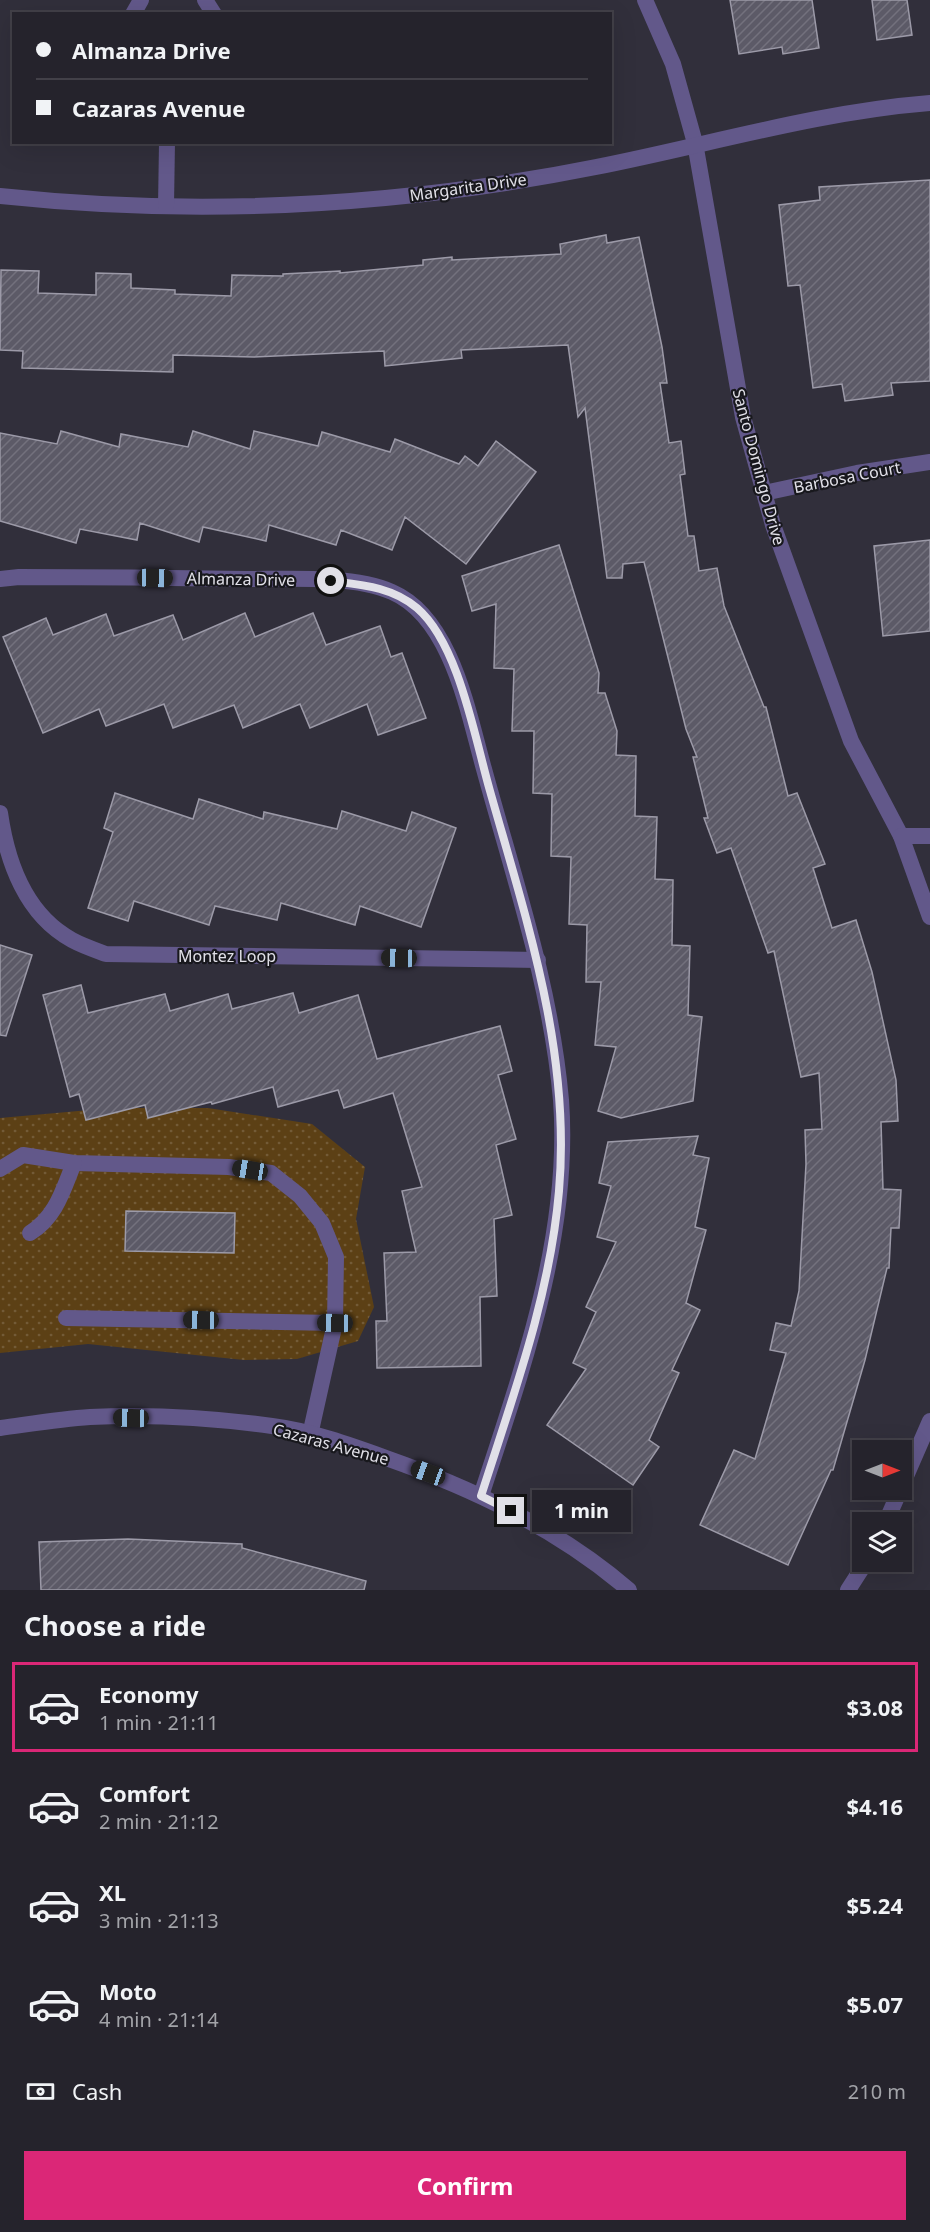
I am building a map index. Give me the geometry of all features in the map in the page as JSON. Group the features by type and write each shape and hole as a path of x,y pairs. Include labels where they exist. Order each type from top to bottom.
{"street":[{"name":"Santo Domingo Drive","path":"645,0 673,64 695,143 743,417 764,493 815,645 851,741 902,836 930,917"},
{"name":"Margarita Drive","path":"0,195 166,206 340,202 431,193 598,167 695,143 822,118 930,104"},
{"path":"166,206 167,144"},
{"name":"Barbosa Court","path":"764,493 857,473 930,462"},
{"name":"Almanza Drive","path":"0,579 19,577 313,580 367,585 393,592 418,609 441,639 461,687 538,960 547,1001 561,1102 559,1188 552,1250 534,1324 481,1496"},
{"name":"Montez Loop","path":"0,813 3,838 18,881 41,916 71,940 106,954 538,960"},
{"path":"902,836 930,836"},
{"path":"0,1169 23,1155 74,1163 229,1167 271,1173 300,1196 322,1223 336,1257 335,1323 310,1435"},
{"path":"30,1233 45,1224 58,1203 74,1163"},
{"path":"66,1318 335,1323"},
{"name":"Cazaras Avenue","path":"0,1428 91,1417 180,1419 274,1426 354,1446 446,1479 526,1518 592,1559 629,1590"},
{"path":"890,1512 930,1421"},
{"path":"848,1590 860,1572"}],"shaded area":[{"path":"112,1108 208,1108 312,1124 365,1167 356,1219 374,1307 358,1341 297,1359 244,1360 88,1344 0,1353 0,1118"}],"building":[{"path":"730,0 812,0 819,48 783,54 782,47 739,54"},
{"path":"872,0 907,0 912,35 877,40"},
{"path":"930,180 930,381 891,383 893,395 845,401 842,384 813,388 800,285 788,286 779,205 820,200 819,187"},
{"path":"606,235 607,243 639,237 662,347 667,383 660,383 669,443 681,441 685,474 680,475 688,536 694,536 699,571 717,568 724,606 764,707 766,707 788,796 797,793 825,864 813,868 832,928 856,920 872,972 896,1080 898,1121 881,1122 883,1189 901,1190 899,1228 891,1228 889,1268 887,1268 865,1360 833,1470 831,1470 788,1565 700,1525 734,1450 755,1459 786,1353 770,1350 776,1323 791,1326 799,1291 806,1164 805,1130 822,1129 819,1073 801,1077 774,951 768,953 731,848 717,853 704,818 708,818 693,757 697,757 686,729 644,562 623,564 622,578 607,578 585,408 578,417 568,345 461,350 462,358 385,366 384,351 254,357 173,355 173,372 22,368 23,351 0,350 1,270 39,271 38,293 96,295 96,273 131,274 131,288 175,290 175,294 231,296 232,275 283,276 283,274 340,271 340,273 423,265 423,260 452,257 452,260 561,254 560,244"},
{"path":"61,431 119,447 121,434 188,447 193,431 250,449 254,431 318,446 322,432 390,452 395,439 459,464 465,456 478,466 496,441 536,472 466,564 405,517 392,550 341,530 336,545 269,525 266,541 203,527 199,542 140,523 137,540 80,529 76,543 0,521 0,433 57,444"},
{"path":"930,540 930,631 883,636 874,546"},
{"path":"559,545 599,673 598,693 605,693 617,731 616,755 636,756 635,816 657,817 655,879 673,880 672,945 690,946 688,1015 702,1017 693,1101 621,1118 598,1111 616,1047 595,1045 601,982 586,982 587,925 569,924 571,857 551,856 552,794 533,793 534,731 512,731 514,669 494,668 496,604 472,611 462,576"},
{"path":"245,613 255,637 313,613 326,645 380,626 391,657 402,653 426,718 378,735 367,704 310,728 300,704 243,728 234,705 173,728 164,704 106,726 99,709 43,733 3,637 46,618 53,635 106,614 114,636 173,615 183,640"},
{"path":"115,793 193,819 199,799 263,819 264,812 337,829 342,811 406,831 412,812 456,828 421,927 360,906 355,925 281,903 277,920 215,906 209,925 134,901 128,921 88,908 113,832 104,828"},
{"path":"0,945 32,955 6,1036 0,1035"},
{"path":"81,985 88,1013 165,994 170,1011 228,994 232,1009 293,993 299,1013 358,995 377,1059 500,1026 512,1071 498,1075 516,1139 496,1145 512,1215 494,1219 497,1296 480,1297 481,1366 377,1368 376,1321 387,1321 384,1253 416,1252 402,1191 422,1187 393,1093 344,1108 338,1090 278,1107 273,1087 212,1104 211,1102 148,1118 145,1105 86,1120 79,1094 70,1097 43,995"},
{"path":"698,1136 693,1155 709,1158 695,1227 706,1230 686,1303 700,1310 672,1370 679,1373 649,1440 659,1447 633,1485 547,1425 586,1369 573,1363 596,1312 586,1307 616,1242 597,1237 611,1186 599,1183 608,1142"},
{"path":"126,1211 235,1213 234,1253 125,1251"},
{"path":"128,1539 242,1544 242,1548 366,1581 364,1590 41,1590 39,1542"}],"route":[{"path":"331,581 367,585 393,592 418,609 441,639 461,687 524,903 547,1001 561,1102 559,1188 552,1250 534,1324 481,1496 511,1511"}]}
